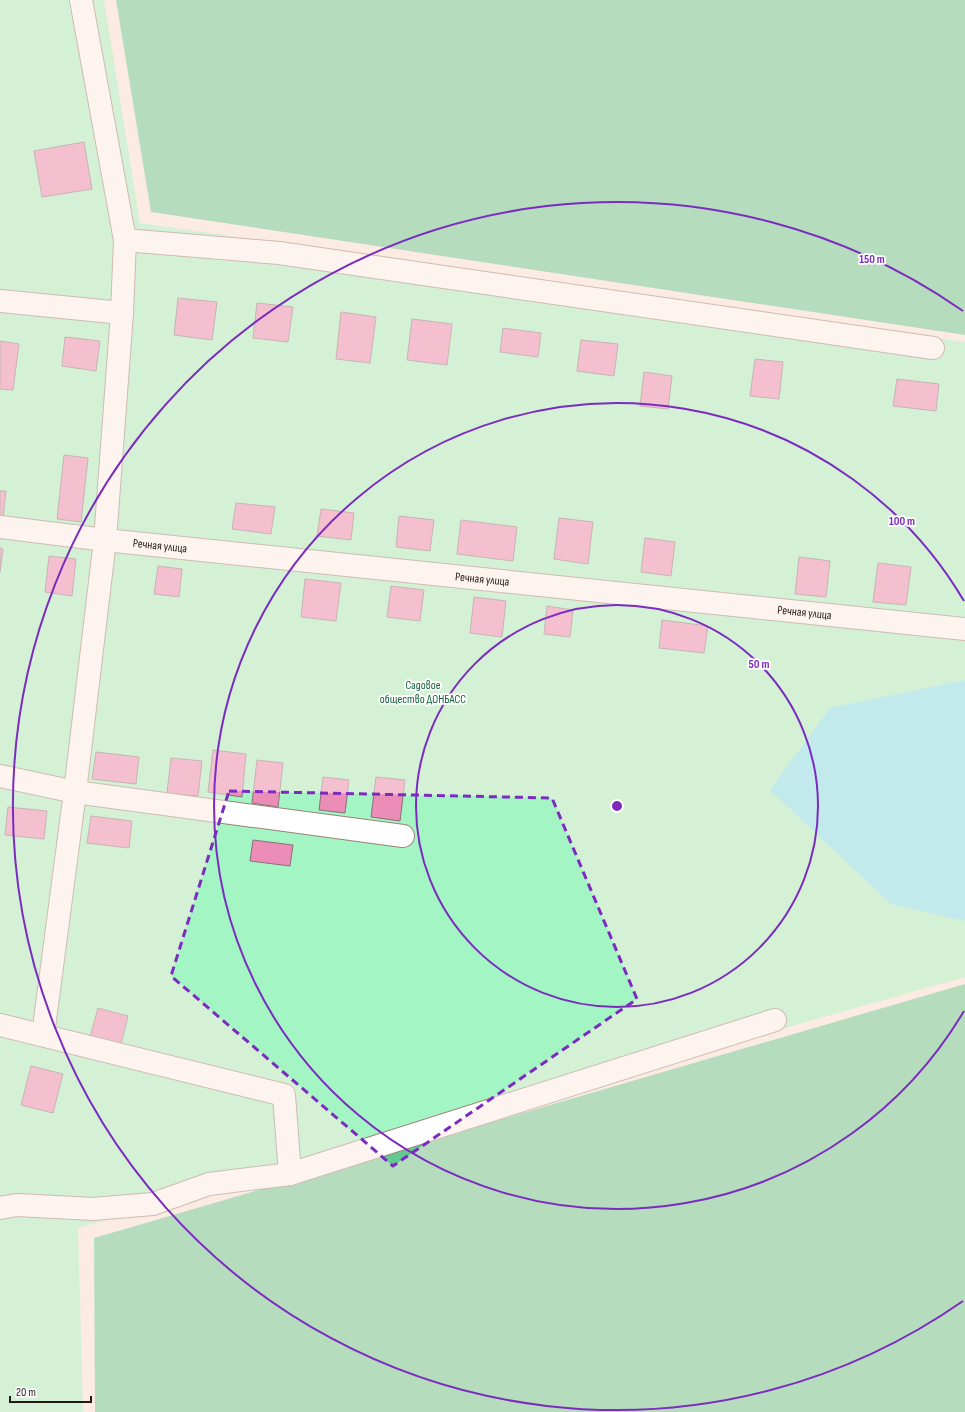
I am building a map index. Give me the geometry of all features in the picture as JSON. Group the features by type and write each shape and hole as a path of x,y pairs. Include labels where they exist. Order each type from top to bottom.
{"street":[{"path":"43,1035 75,792 105,540 122,313 125,240 81,0"},
{"path":"125,240 279,253 933,348"},
{"path":"0,301 122,313"},
{"name":"Речная улица","path":"0,527 105,540 965,629"},
{"path":"0,776 75,792 403,836"},
{"path":"0,1208 17,1205 93,1209 152,1204 209,1184 290,1174 775,1020"},
{"path":"0,1025 284,1095 290,1174"}],"highlighted area":[{"path":"229,791 552,798 637,999 393,1166 171,976"}],"green space":[{"name":"Садовое общество ДОНБАСС","path":"0,0 104,0 140,223 965,342 965,977 78,1228 83,1412 0,1412"},
{"path":"116,0 965,0 965,335 151,212"},
{"path":"965,984 965,1412 95,1412 94,1238"}],"water":[{"path":"965,680 965,921 891,904 770,790 830,708"}],"building":[{"path":"84,142 92,189 42,197 34,151"},
{"path":"178,298 217,302 212,340 174,335"},
{"path":"257,303 293,307 288,342 253,338"},
{"path":"341,312 376,317 370,363 336,359"},
{"path":"412,319 452,324 447,365 407,360"},
{"path":"503,328 541,333 538,357 500,352"},
{"path":"65,337 100,341 96,371 62,366"},
{"path":"581,340 618,344 614,376 577,371"},
{"path":"0,341 19,344 13,390 0,389"},
{"path":"755,359 783,362 779,399 750,396"},
{"path":"644,372 672,376 668,409 640,406"},
{"path":"897,379 939,384 936,411 893,406"},
{"path":"64,455 88,458 81,522 57,519"},
{"path":"0,491 6,491 3,518 0,517"},
{"path":"236,503 275,507 271,534 232,529"},
{"path":"321,509 354,513 351,540 317,536"},
{"path":"399,516 434,520 430,551 396,547"},
{"path":"559,518 593,522 588,564 554,559"},
{"path":"461,520 517,527 513,561 457,554"},
{"path":"645,538 675,542 671,576 641,572"},
{"path":"0,548 3,549 0,572"},
{"path":"49,556 76,559 72,596 45,592"},
{"path":"799,557 830,561 826,597 795,594"},
{"path":"878,563 911,567 906,605 873,602"},
{"path":"158,566 182,569 179,597 154,594"},
{"path":"305,579 341,583 336,621 301,617"},
{"path":"391,586 424,590 420,621 387,617"},
{"path":"474,597 506,601 502,637 470,633"},
{"path":"547,606 573,610 570,637 544,634"},
{"path":"662,620 708,626 704,653 659,648"},
{"path":"213,750 246,754 242,797 208,792"},
{"path":"96,752 139,757 136,784 92,779"},
{"path":"171,758 202,761 198,796 167,793"},
{"path":"257,760 283,763 278,807 252,803"},
{"path":"323,777 349,780 345,813 319,810"},
{"path":"376,777 405,780 400,821 371,817"},
{"path":"8,807 47,811 44,839 5,835"},
{"path":"91,816 132,821 129,848 87,843"},
{"path":"253,840 293,845 290,866 250,861"},
{"path":"98,1008 128,1016 119,1052 88,1045"},
{"path":"31,1066 63,1074 53,1113 21,1105"}]}
